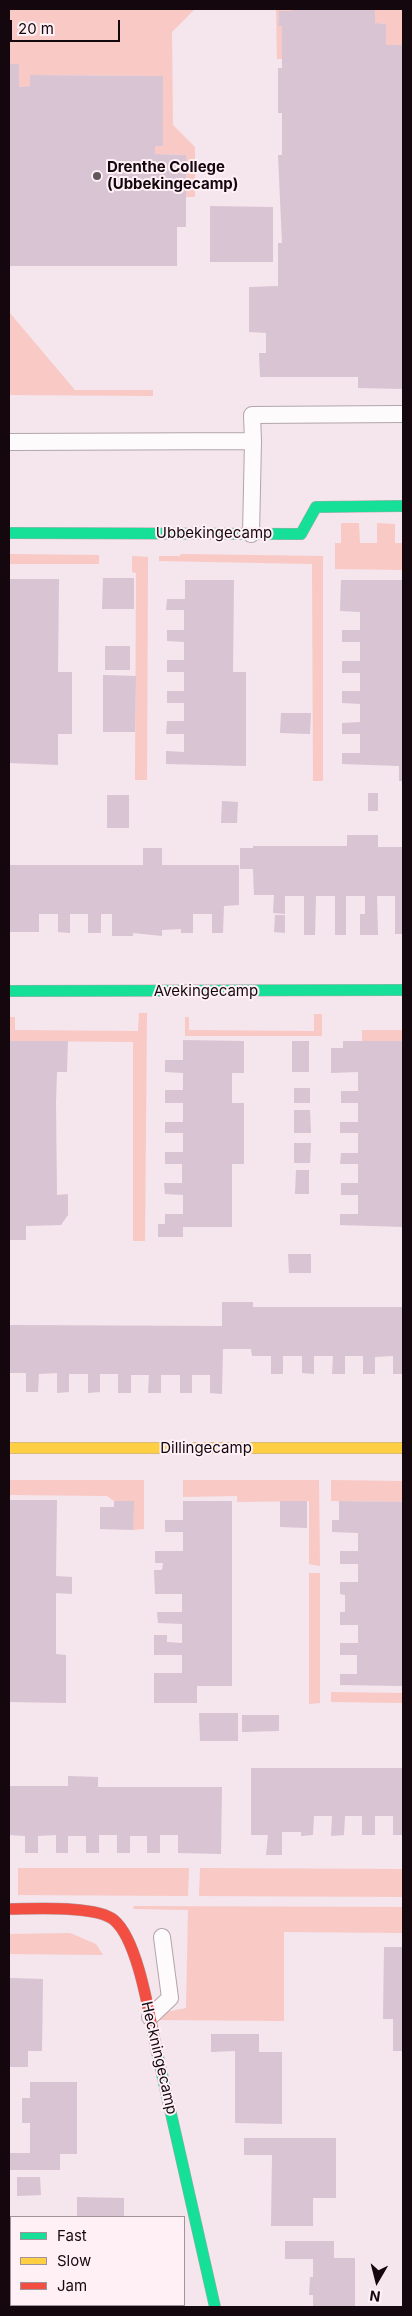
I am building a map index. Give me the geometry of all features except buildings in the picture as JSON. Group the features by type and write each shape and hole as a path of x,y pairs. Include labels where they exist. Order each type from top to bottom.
{"street":[{"name":"Ubbekingecamp","path":"9,532 301,534 316,507 403,506"},
{"name":"Avekingecamp","path":"9,991 403,990"},
{"name":"Dillingecamp","path":"9,1448 403,1448"},
{"name":"Heckningecamp","path":"9,1909 86,1910 114,1919 134,1949 215,2307"}],"lane":[{"path":"251,534 252,415 403,414"},
{"path":"9,442 253,441"},
{"path":"150,2017 170,1998 162,1937"}],"shaded area":[{"path":"9,9 195,9 172,32 173,125 195,147 195,197 186,197 186,155 155,154 155,146 163,146 163,76 31,75 30,86 19,87 19,65 9,64"},
{"path":"276,9 293,9 293,11 279,11 278,25 282,26 282,59 277,59"},
{"path":"375,9 403,9 403,45 386,45 386,24 375,23"},
{"path":"9,312 75,390 153,390 153,396 9,395"},
{"path":"341,523 359,523 360,543 377,543 377,523 395,524 395,543 403,543 403,570 335,569 335,543 341,543"},
{"path":"9,554 99,555 99,564 9,564"},
{"path":"181,554 323,556 323,781 313,781 312,564 159,561 159,556 180,556"},
{"path":"132,556 148,557 147,780 135,780 136,573 132,572"},
{"path":"139,1013 147,1013 145,1241 133,1241 133,1042 9,1041 9,1017 15,1017 15,1030 138,1031"},
{"path":"314,1014 322,1014 322,1036 185,1036 185,1017 189,1017 189,1030 314,1031"},
{"path":"362,1030 403,1030 403,1041 362,1041"},
{"path":"9,1480 144,1480 144,1529 133,1530 114,1501 107,1496 9,1495"},
{"path":"183,1480 319,1480 320,1566 309,1564 309,1501 237,1502 237,1496 183,1497"},
{"path":"331,1480 403,1481 403,1502 331,1501"},
{"path":"309,1573 320,1573 320,1703 309,1704"},
{"path":"331,1692 403,1693 403,1703 331,1702"},
{"path":"18,1868 189,1868 188,1896 18,1895"},
{"path":"200,1868 403,1869 403,1897 199,1896"},
{"path":"133,1906 403,1907 403,1933 284,1932 284,2021 160,2020 161,2013 186,2008 188,1910 134,1909"},
{"path":"70,1933 96,1944 103,1955 9,1954 9,1934"}],"traffic: fast":[{"path":"9,533 301,534 316,507 403,506"},
{"path":"9,991 403,990"},
{"path":"157,2052 215,2307"}],"traffic: slow":[{"path":"9,1448 403,1448"}],"traffic: jam":[{"path":"9,1909 79,1910 106,1915 114,1920 123,1930 137,1963 157,2052"}],"place":[{"name":"Drenthe College (Ubbekingecamp)","path":"97,176"}]}
